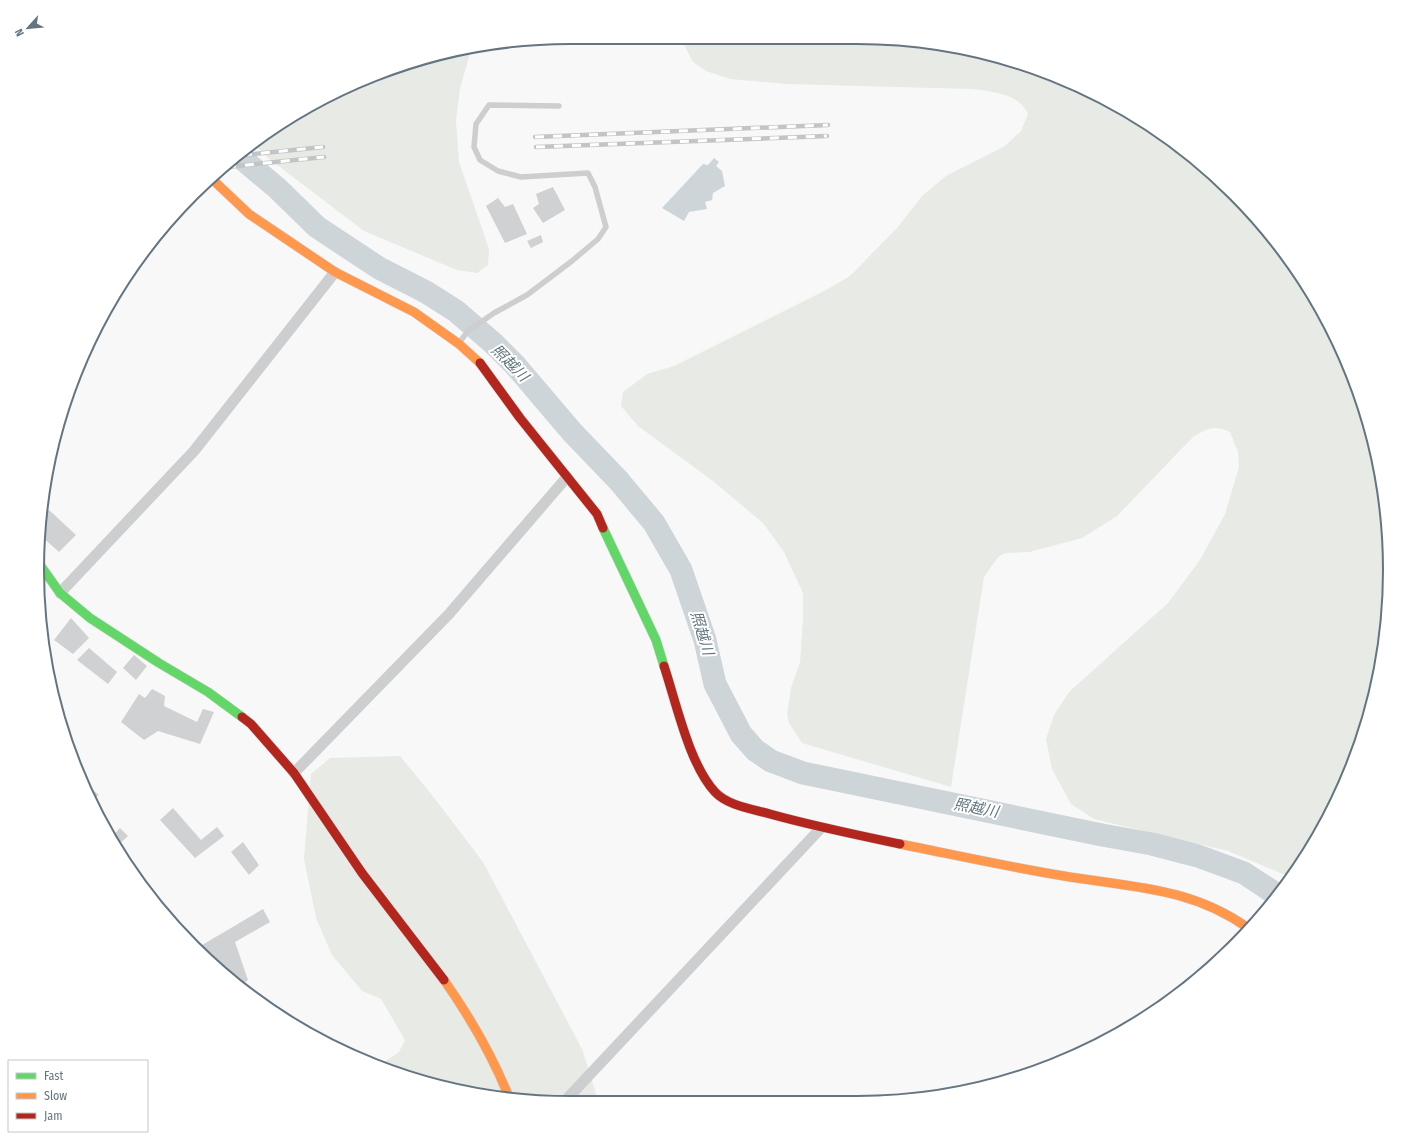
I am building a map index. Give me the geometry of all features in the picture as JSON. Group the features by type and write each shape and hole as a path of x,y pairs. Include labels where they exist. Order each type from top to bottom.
{"street":[{"path":"215,182 249,214 336,272 414,312 459,344 480,363 520,418 597,514 656,640 693,754 705,779 716,793 737,805 821,828 1063,876 1162,890 1199,901 1234,918 1244,925"},
{"path":"60,593 194,451 336,272"},
{"path":"294,773 449,614 567,478"},
{"path":"44,570 60,593 90,618 159,663 208,692 251,724 294,773 362,873 462,1005 482,1035 502,1076 507,1092"},
{"path":"570,1096 821,828"}],"lane":[{"path":"459,344 468,331 494,313 533,291 598,239 606,227 595,187 588,173 521,177 498,171 480,160 474,147 476,124 489,105 559,106"}],"shaded area":[{"path":"684,44 891,45 960,54 1026,72 1090,98 1120,114 1177,153 1229,198 1274,250 1313,307 1329,337 1355,401 1373,467 1382,536 1383,570 1382,604 1373,673 1355,739 1329,803 1313,833 1285,875 1228,851 1094,819 1071,804 1052,769 1046,739 1054,715 1069,692 1168,603 1200,560 1225,514 1239,467 1238,452 1230,432 1220,428 1211,428 1193,437 1117,516 1082,538 1029,552 1005,553 998,557 984,577 951,787 802,743 789,723 787,715 791,688 800,662 803,593 784,552 763,523 713,481 638,426 621,406 623,392 647,374 674,366 828,289 850,276 897,228 923,195 946,176 1005,146 1021,131 1028,114 1024,107 1012,98 997,93 973,89 786,84 730,79 706,71 693,62"},
{"path":"470,54 460,88 456,121 459,162 489,249 488,265 477,273 457,270 364,231 268,158 258,148 307,114 337,98 401,72"},
{"path":"714,158 719,162 716,166 722,171 725,186 713,193 712,200 705,202 707,209 689,212 684,221 662,208 703,164 708,165"},
{"path":"400,756 432,795 483,862 582,1049 597,1096 536,1095 467,1086 434,1078 384,1062 399,1052 405,1040 381,999 362,991 332,955 316,918 304,859 311,774 330,758"}],"building":[{"path":"553,187 565,210 543,223 533,208 539,204 536,194"},
{"path":"498,198 505,207 513,204 527,234 505,243 486,206"},
{"path":"541,235 543,242 531,248 527,241"},
{"path":"49,510 76,535 59,552 45,539"},
{"path":"71,618 89,638 73,654 54,640"},
{"path":"89,648 117,672 108,684 77,660"},
{"path":"134,655 147,666 136,680 123,668"},
{"path":"152,689 165,696 164,706 197,722 203,709 214,712 200,744 158,731 144,740 121,722 139,694 145,698"},
{"path":"92,789 99,795 96,798"},
{"path":"173,808 201,840 217,827 224,836 195,858 160,820"},
{"path":"120,828 128,836 120,843 115,834"},
{"path":"243,842 259,865 249,875 231,852"},
{"path":"263,909 270,922 235,942 248,980 245,983 202,945"}],"waterway":[{"name":"照越川","path":"243,159 277,188 317,227 379,268 426,292 456,311 493,343 515,365 572,432 619,481 654,523 681,570 705,640 715,684 741,734 755,750 771,761 803,773 1152,844 1198,856 1244,873 1273,892"}],"railway":[{"path":"535,137 828,125"},
{"path":"536,147 827,136"},
{"path":"248,154 323,147"},
{"path":"234,166 324,157"}],"traffic: fast":[{"path":"603,528 656,640 664,666"},
{"path":"44,570 60,593 90,618 159,663 208,692 242,717"}],"traffic: slow":[{"path":"215,182 249,214 335,272 414,312 459,344 480,363"},
{"path":"900,844 1002,865 1089,880 1136,886 1182,896 1226,914 1244,926"},
{"path":"444,980 480,1037 507,1092"}],"traffic: jam":[{"path":"480,363 520,418 597,514 603,528"},
{"path":"664,666 684,732 698,766 706,780 720,797 749,809 900,844"},
{"path":"242,717 251,724 294,773 362,873 444,980"}]}
